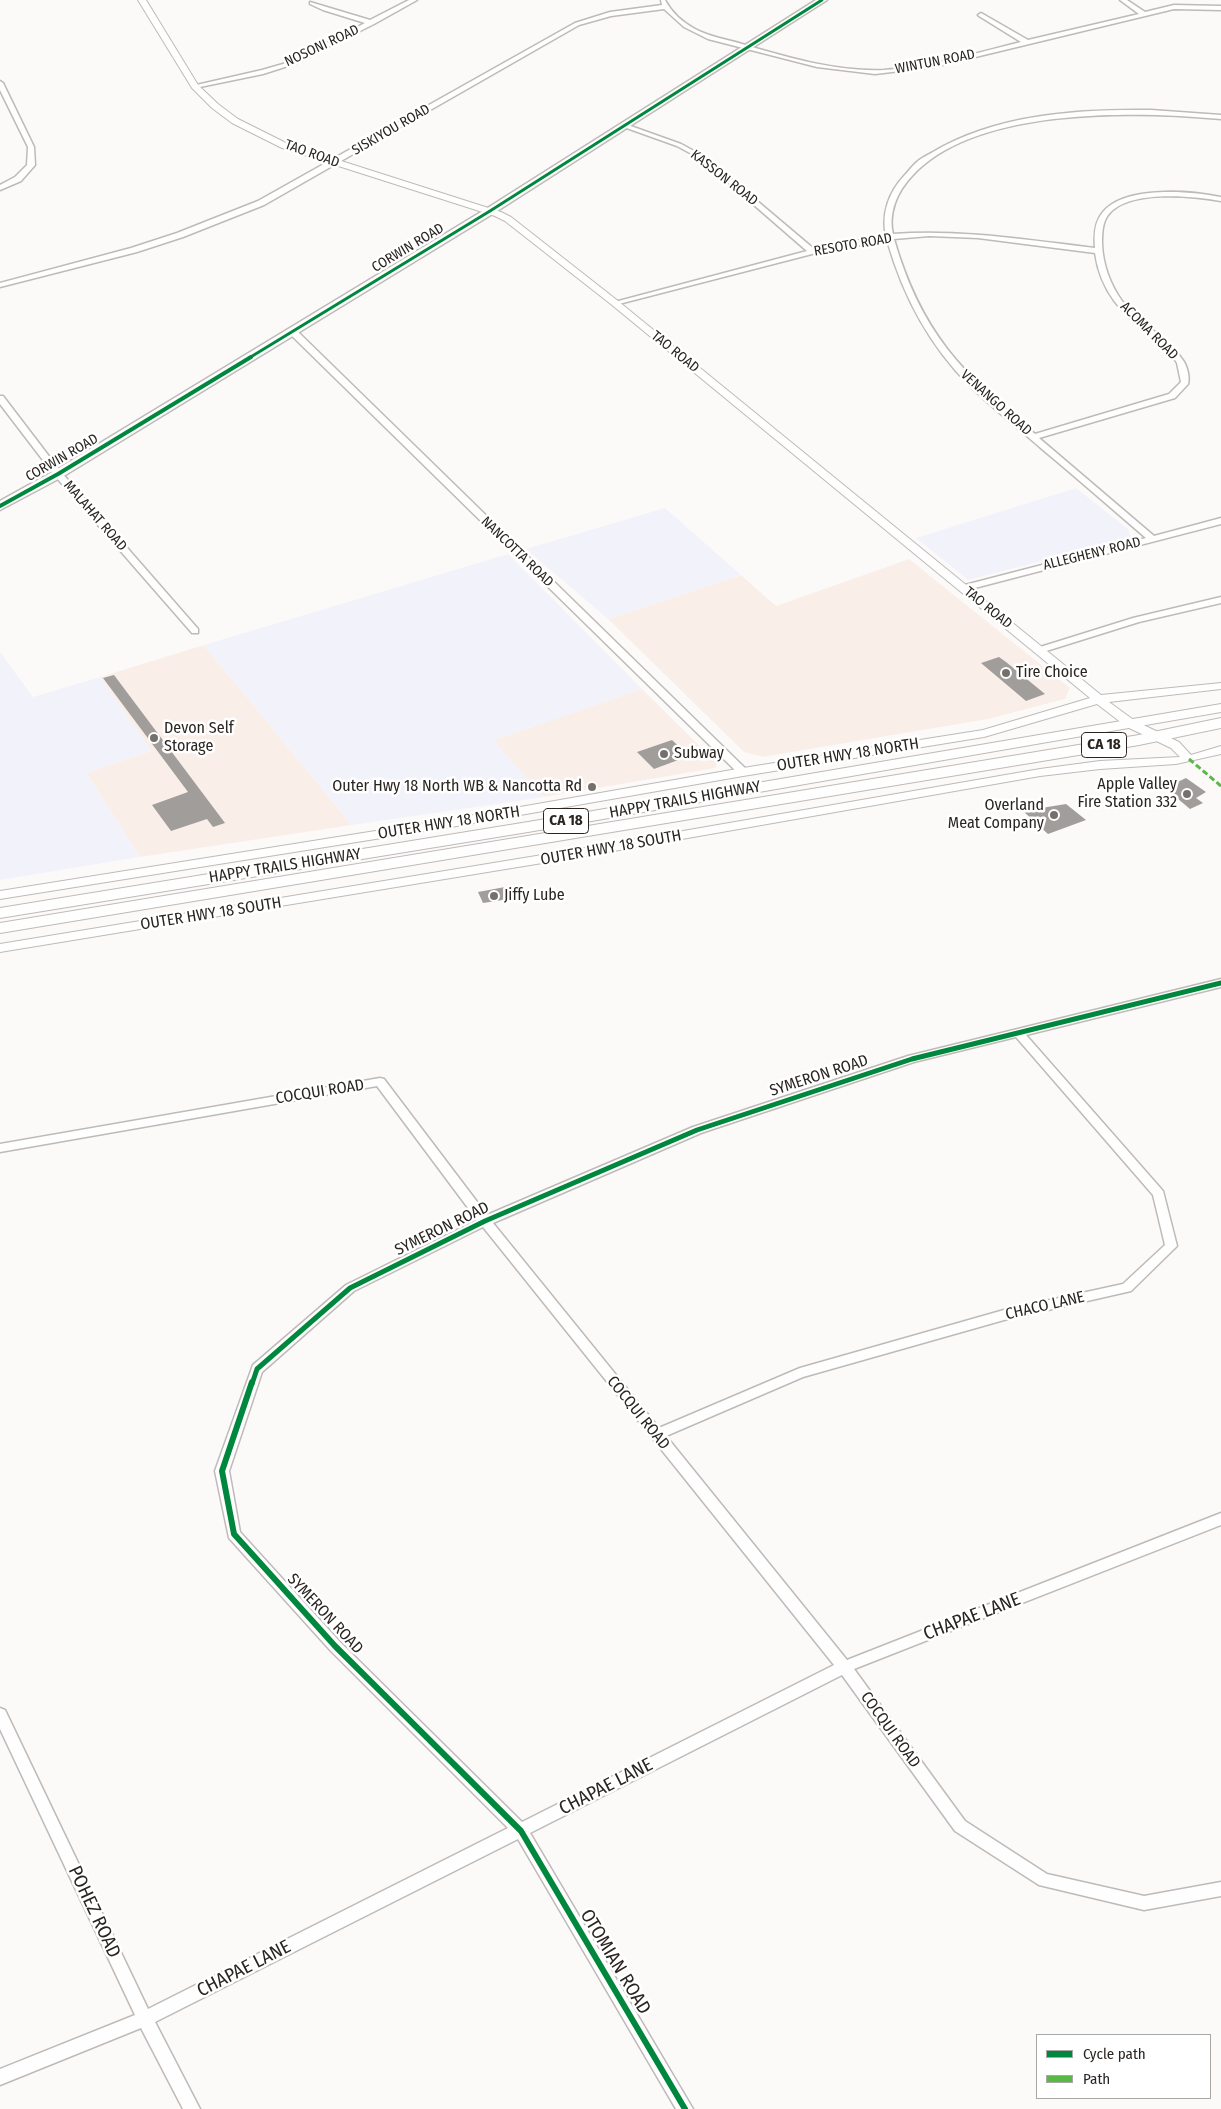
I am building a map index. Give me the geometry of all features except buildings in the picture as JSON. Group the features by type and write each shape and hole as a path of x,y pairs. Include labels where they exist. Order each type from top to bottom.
{"main road":[{"name":"CORWIN ROAD","path":"0,506 58,474 490,211 822,0"},
{"name":"HAPPY TRAILS HIGHWAY","path":"0,913 519,828 1221,708"},
{"name":"HAPPY TRAILS HIGHWAY","path":"0,928 1156,737 1221,723"}],"street":[{"name":"TAO ROAD","path":"142,0 195,86 215,106 235,121 285,146 490,211 508,219 615,303 1131,724 1175,745 1189,759"},
{"name":"NOSONI ROAD","path":"195,86 224,81 292,63 414,0"},
{"path":"1123,0 1144,14"},
{"path":"312,3 325,9 372,23"},
{"name":"WINTUN ROAD","path":"664,3 686,26 705,35 799,61 839,69 868,72 903,70 934,65 1174,7 1221,8"},
{"name":"SISKIYOU ROAD","path":"0,285 83,264 180,235 261,203 577,24 610,14 664,3"},
{"path":"980,15 1026,42"},
{"path":"0,83 31,147 31,165 18,179 0,188"},
{"name":"VENANGO ROAD","path":"1152,539 989,399 951,359 918,313 889,237 887,219 891,198 903,178 922,162 947,146 978,133 1013,124 1090,113 1164,112 1221,118"},
{"name":"KASSON ROAD","path":"623,125 679,145 703,158 812,252"},
{"name":"ACOMA ROAD","path":"1033,437 1172,396 1185,382 1181,363 1162,343 1132,319 1111,293 1101,272 1097,251 1099,223 1106,212 1122,203 1146,196 1197,194 1221,199"},
{"name":"RESOTO ROAD","path":"615,303 812,252 889,237 929,234 978,236 1097,251"},
{"name":"NANCOTTA ROAD","path":"292,331 743,772"},
{"name":"MALAHAT ROAD","path":"0,398 58,474 195,631"},
{"name":"ALLEGHENY ROAD","path":"964,588 1221,521"},
{"path":"1040,650 1136,620 1221,600"},
{"name":"OUTER HWY 18 NORTH","path":"0,895 463,821 984,732 1100,699 1221,686"},
{"name":"OUTER HWY 18 SOUTH","path":"0,948 591,851 1040,772 1100,765 1164,764 1221,750"},
{"name":"SYMERON ROAD","path":"520,1831 335,1646 234,1534 222,1470 256,1368 350,1288 485,1221 697,1130 912,1059 1221,983"},
{"name":"CHACO LANE","path":"656,1435 800,1373 1004,1315 1128,1288 1171,1246 1159,1194 1019,1034"},
{"name":"COCQUI ROAD","path":"0,1148 344,1086 380,1082 485,1221 844,1667 960,1826 1044,1880 1144,1903 1221,1889"},
{"name":"CHAPAE LANE","path":"0,2077 145,2019 844,1667 1221,1519"},
{"name":"POHEZ ROAD","path":"0,1714 145,2019 192,2109"},
{"name":"OTOMIAN ROAD","path":"520,1831 684,2109"}],"shaded area":[{"path":"1076,488 1128,529 1131,538 968,580 916,538"},
{"path":"665,508 741,575 608,619 526,549"},
{"path":"508,554 642,689 493,740 544,797 352,825 204,645"},
{"path":"909,559 1070,688 1065,699 988,719 763,757 744,752 608,619 741,575 776,606"},
{"path":"204,645 352,825 140,857 86,773 151,751 100,677"},
{"path":"0,652 33,697 100,677 151,751 86,773 140,857 0,880"},
{"path":"642,689 717,763 716,768 544,797 492,740"}],"marked path":[{"path":"1189,759 1221,786"}],"cycle path":[{"path":"0,506 58,474 490,211 822,0"},
{"path":"685,2109 521,1831 335,1646 234,1534 222,1471 257,1369 350,1288 485,1221 697,1130 912,1059 1221,983"}],"place":[{"name":"Tire Choice","path":"1006,673"},
{"name":"Devon Self Storage","path":"154,738"},
{"name":"Subway","path":"664,754"},
{"name":"Outer Hwy 18 North WB & Nancotta Rd","path":"592,787"},
{"name":"Apple Valley Fire Station 332","path":"1187,794"},
{"name":"Overland Meat Company","path":"1054,815"},
{"name":"Jiffy Lube","path":"494,896"}]}
